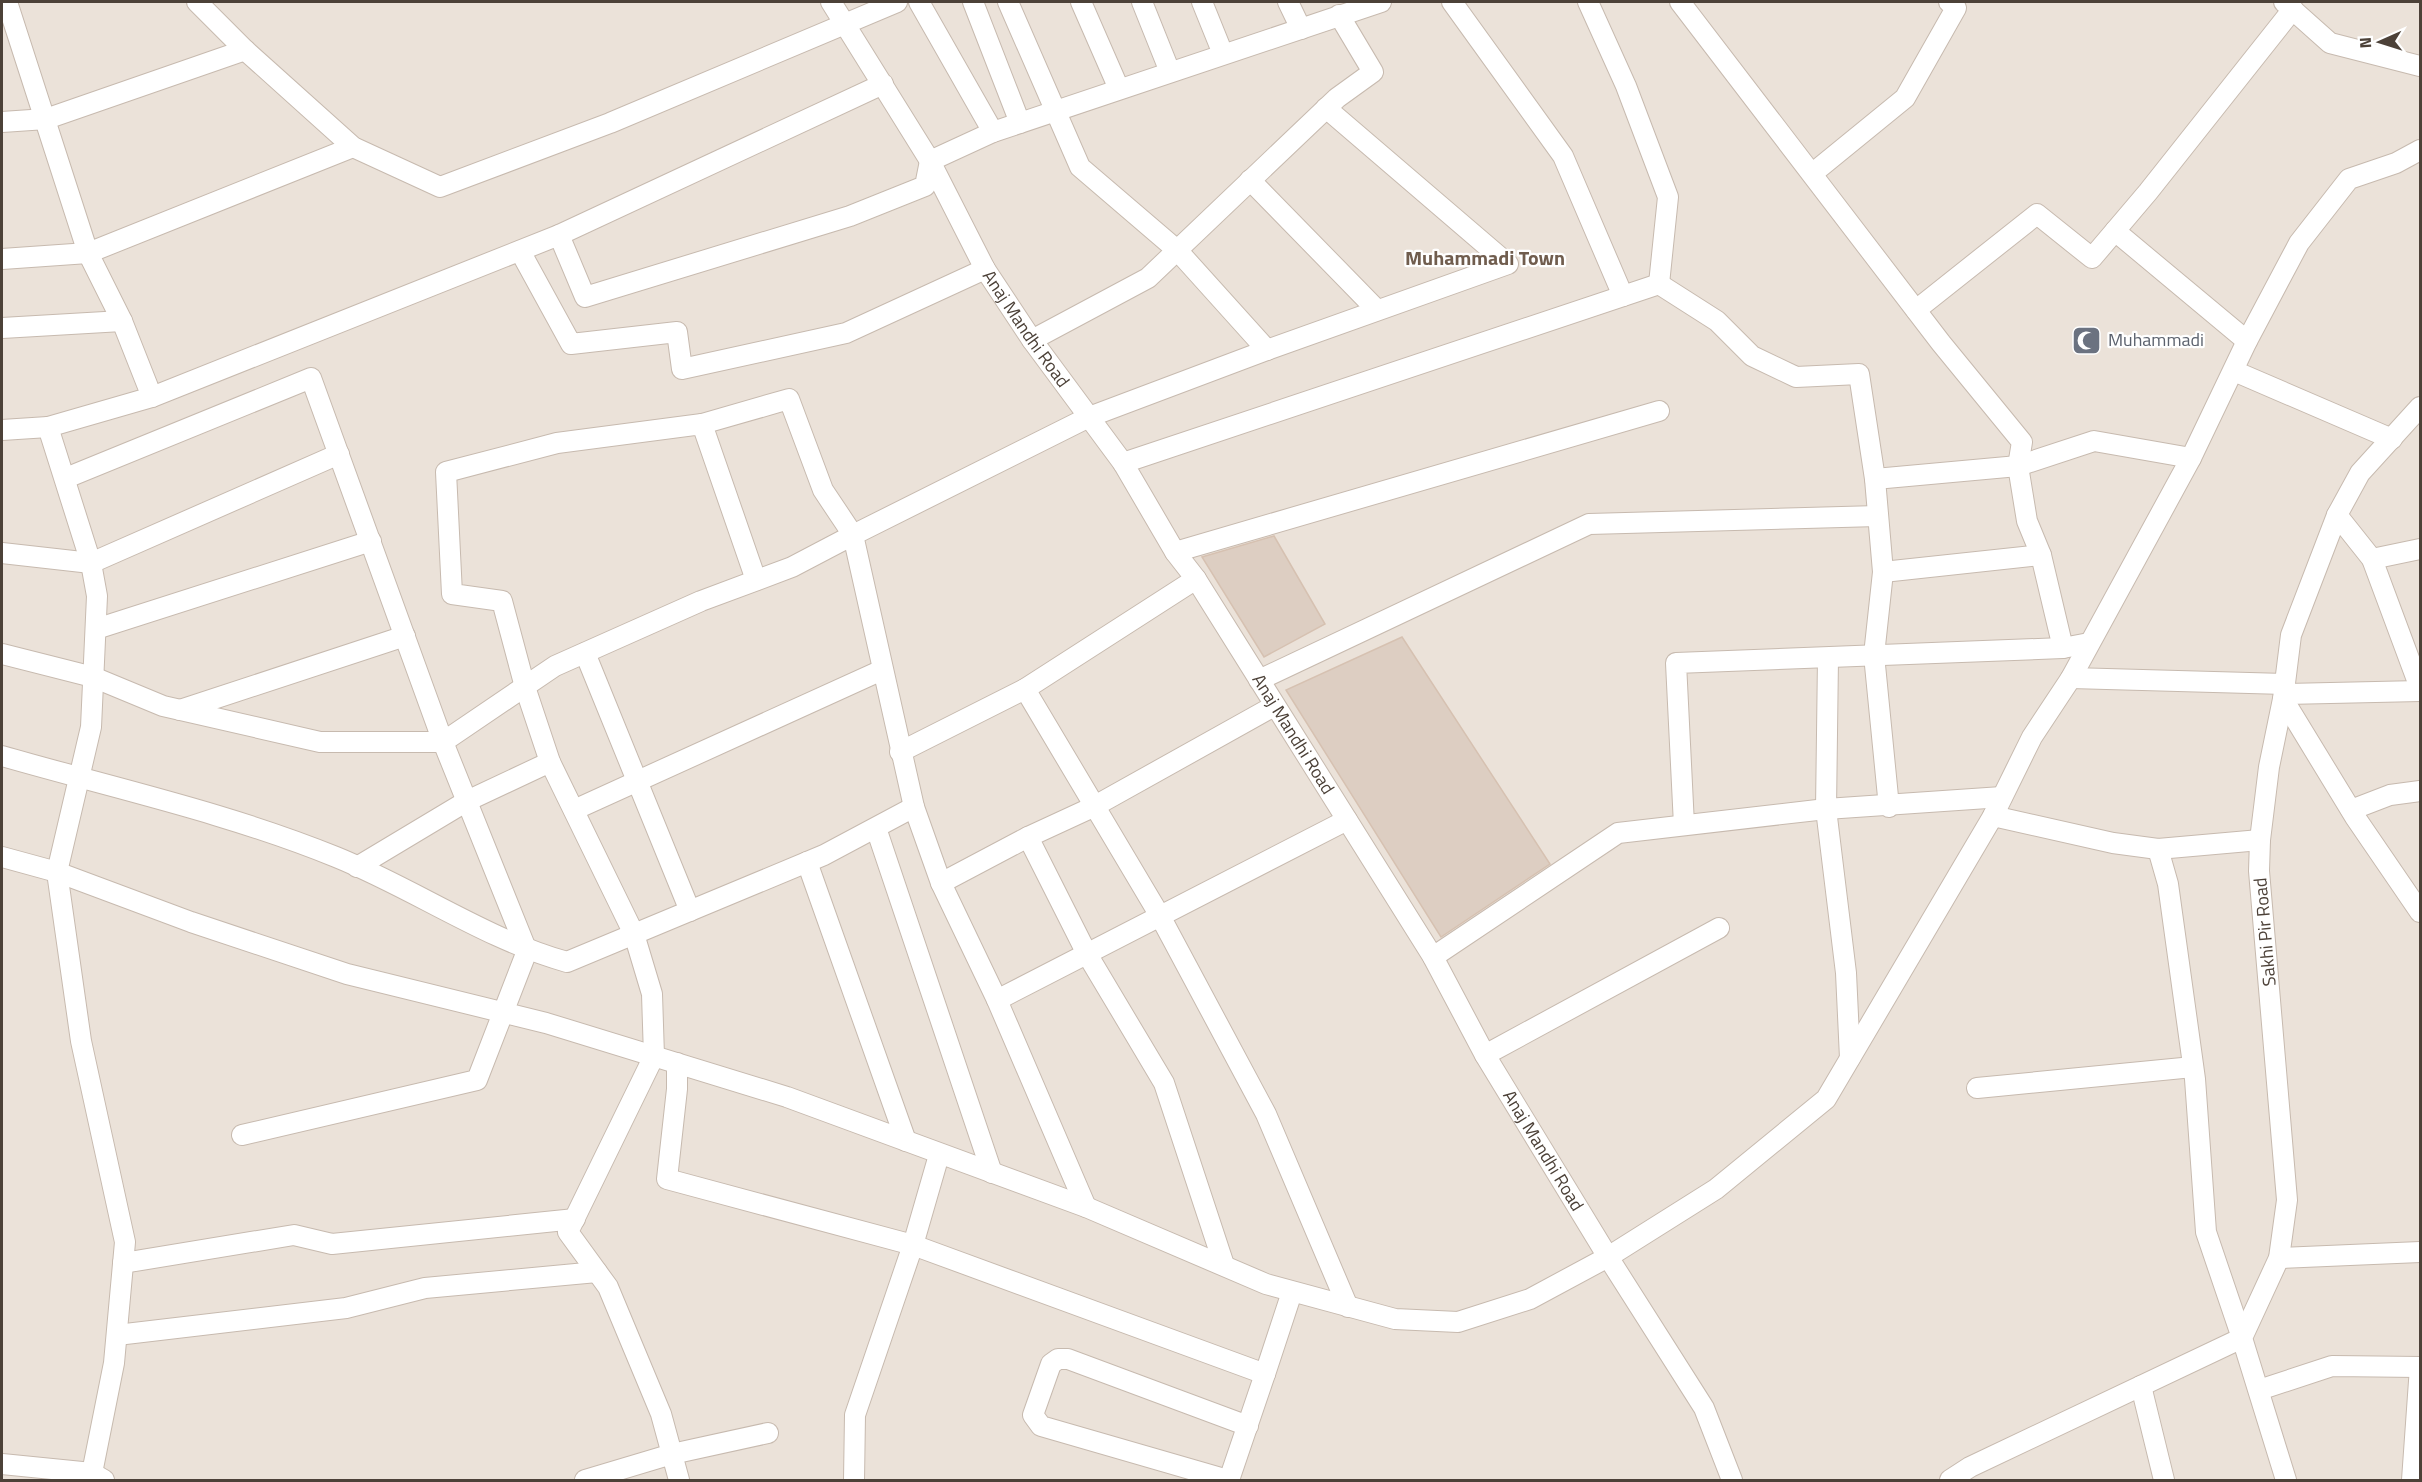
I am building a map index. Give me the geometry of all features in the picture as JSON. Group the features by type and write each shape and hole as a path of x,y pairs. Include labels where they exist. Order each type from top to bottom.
{"street":[{"path":"7,2 87,253 122,321 152,397"},
{"path":"197,2 244,51 353,147 440,187 610,123 897,2"},
{"name":"Anaj Mandhi Road","path":"831,2 930,161 985,269 1032,340 1123,463 1175,552 1196,579 1433,957 1485,1055 1608,1257 1704,1408 1732,1480"},
{"path":"919,2 993,132"},
{"path":"973,2 1020,123"},
{"path":"1008,2 1080,167 1177,250 1268,350"},
{"path":"1081,2 1119,89"},
{"path":"1142,2 1170,72"},
{"path":"1202,2 1223,54"},
{"path":"1288,2 1301,29"},
{"path":"559,235 585,297 850,216 925,186 930,161 993,132 1381,2"},
{"path":"1452,2 1563,156 1623,296"},
{"path":"1588,2 1626,86 1668,197 1659,284"},
{"path":"1680,2 1916,310 2022,442 2018,466 2027,521 2041,555 2063,648"},
{"path":"1813,173 1905,98 1956,8 1949,2"},
{"path":"1916,310 2037,214 2092,258 2288,5 2330,43 2421,66"},
{"path":"1032,340 1148,278 1326,108 1373,72 1339,15"},
{"path":"2,122 46,119 244,51"},
{"path":"2,430 48,428 152,397 559,235 883,84"},
{"path":"2,654 93,677 163,706 321,742 443,742 555,666 756,580 792,567 1089,417 1508,264 1326,108"},
{"path":"2,259 87,253 353,147"},
{"path":"2,857 57,872 191,922 347,974 546,1023 787,1097 1086,1208 1224,1264 1266,1284 1395,1319 1458,1322 1530,1299 1608,1257 1716,1189 1826,1099 1993,816 2032,736 2071,678 2192,458 2247,341 2299,243 2349,179 2396,163 2421,150"},
{"path":"1250,180 1377,310"},
{"path":"2115,231 2247,341"},
{"path":"520,251 571,344 677,332 682,369 846,333 985,269"},
{"path":"1123,463 1659,284"},
{"path":"1659,284 1717,321 1752,356 1797,377 1859,374 1875,479 1883,572 1874,655 1889,807"},
{"path":"2,328 122,321"},
{"path":"2234,371 2405,434"},
{"path":"66,478 311,378 443,742 527,951 501,1013 477,1080 242,1135"},
{"path":"679,1480 661,1414 608,1287 568,1232 654,1056 652,994 634,934 550,762 525,687 502,601 452,594 446,472 557,443 702,424 789,399 823,490 853,535 900,752 914,807 941,883 997,1000 1086,1208"},
{"name":"Sakhi Pir Road","path":"2242,1338 2279,1258 2288,1200 2259,871 2268,767 2284,692 2291,635 2337,515 2360,474 2405,434 2421,407"},
{"path":"1175,552 1659,411"},
{"path":"702,424 756,580"},
{"path":"2,1464 98,1477 114,1362 125,1242 81,1041 57,872 91,727 97,596 91,563 66,478 48,428"},
{"path":"1875,479 2018,466 2094,441 2192,458"},
{"path":"2,553 91,563 339,454"},
{"path":"2071,678 2284,692 2421,689 2372,559 2337,515"},
{"path":"1259,680 1589,525 1878,516"},
{"path":"96,629 370,541"},
{"path":"2372,559 2421,549"},
{"path":"1883,572 2041,555"},
{"path":"900,752 1025,689 1196,579"},
{"path":"180,710 405,636"},
{"path":"1684,825 1676,663 2063,648 2089,643"},
{"path":"585,653 690,911"},
{"path":"1828,658 1826,809 1845,973 1850,1058"},
{"path":"574,810 882,670"},
{"path":"1025,689 1093,807 1160,916 1266,1114 1348,1308"},
{"path":"2284,692 2351,810 2421,912"},
{"path":"941,883 1028,837 1093,807 1274,706"},
{"path":"2,756 195,808 336,857 527,951 567,962 807,862 914,807"},
{"path":"357,867 467,801 550,762"},
{"path":"2351,810 2390,795 2421,791"},
{"path":"1433,957 1618,833 1826,809 1889,807 2002,796"},
{"path":"1993,816 2113,843 2158,849 2260,840"},
{"path":"997,1000 1347,820"},
{"path":"876,828 992,1173"},
{"path":"1028,837 1087,954 1164,1083 1224,1264"},
{"path":"2158,849 2168,884 2193,1067 2206,1232 2259,1390 2286,1480"},
{"path":"807,862 906,1141"},
{"path":"1485,1055 1719,928"},
{"path":"677,1063 677,1089 667,1179 913,1245 1265,1374"},
{"path":"1977,1088 2193,1067"},
{"path":"854,1480 855,1415 913,1245 939,1155"},
{"path":"123,1263 294,1235 332,1244 575,1219"},
{"path":"2279,1258 2421,1252"},
{"path":"117,1335 346,1308 425,1288 597,1272"},
{"path":"1248,1426 1068,1359 1058,1359 1051,1364 1033,1415 1041,1425 1228,1480 1248,1426 1292,1292"},
{"path":"1950,1480 1973,1474 2141,1386 2242,1338"},
{"path":"2259,1390 2332,1366 2420,1367 2418,1432 2412,1480"},
{"path":"2141,1386 2164,1480"},
{"path":"585,1480 672,1454 768,1433"}],"shaded area":[{"path":"2,2 2420,2 2420,1480 2,1480"}],"building":[{"path":"1274,536 1325,624 1264,657 1202,557"},
{"path":"1402,637 1550,864 1441,937 1286,690"}],"place":[{"name":"Muhammadi","path":"2087,340"}],"district":[{"name":"Muhammadi Town","path":"1485,258"}]}
